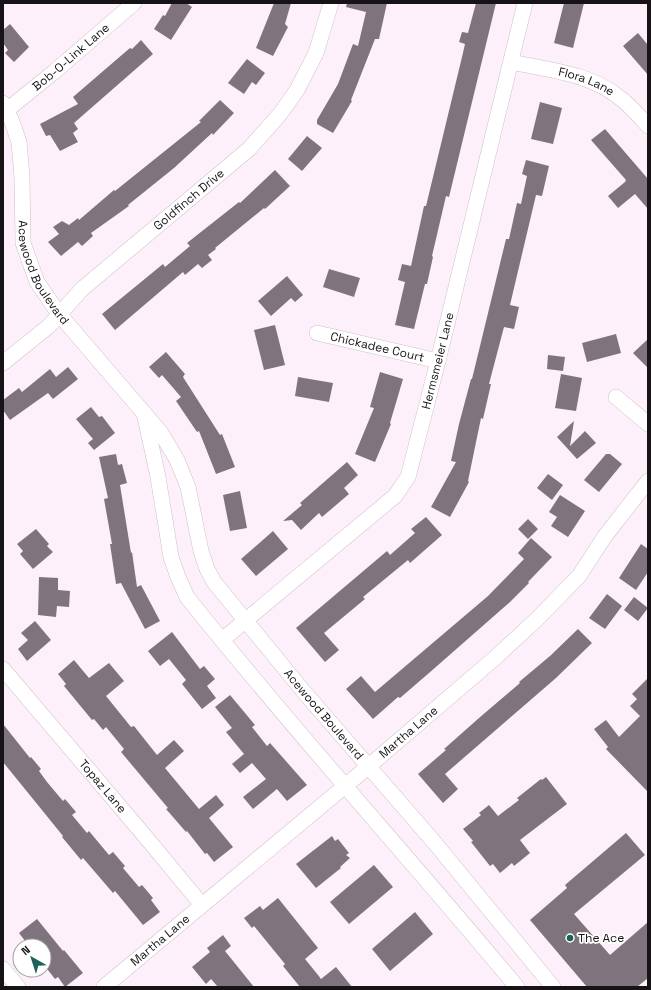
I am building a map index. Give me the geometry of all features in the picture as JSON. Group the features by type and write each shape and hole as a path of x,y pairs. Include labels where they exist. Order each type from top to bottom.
{"street":[{"name":"Bob-O-Link Lane","path":"5,107 60,67 134,3"},
{"name":"Goldfinch Drive","path":"3,363 49,326 82,289 249,149 271,126 297,90 316,54 331,3"},
{"name":"Hermsmeier Lane","path":"222,640 395,496 408,477 438,361 525,3"},
{"name":"Flora Lane","path":"511,62 589,80 611,91 620,98 636,112 648,126"},
{"name":"Acewood Boulevard","path":"5,107 19,142 24,243 37,282 59,314 161,433 177,460 188,487 201,551 207,569 222,593 304,692 434,842 553,987"},
{"name":"Chickadee Court","path":"317,333 438,361"},
{"path":"616,397 648,424"},
{"name":"Acewood Boulevard","path":"144,414 158,477 171,557 187,596 344,786 458,916 517,987"},
{"name":"Martha Lane","path":"104,987 368,766 496,657 537,619 579,576 605,536 648,481"},
{"name":"Topaz Lane","path":"3,668 202,905"},
{"path":"3,968 18,987"}],"building":[{"path":"172,3 186,3 192,7 171,40 154,29 163,15 165,16"},
{"path":"274,3 291,3 285,24 288,27 273,56 256,48"},
{"path":"347,3 387,3 379,39 375,39 351,100 352,101 333,133 317,124 317,120 338,84 353,44 358,46 366,12 346,7"},
{"path":"476,3 496,3 449,197 446,196 427,284 425,284 414,329 395,325 405,282 398,280 402,264 411,266 424,206 426,206 465,44 459,42 462,32 468,33"},
{"path":"564,3 584,3 573,48 554,43"},
{"path":"10,24 29,47 14,62 5,53 8,50 3,43 3,30"},
{"path":"638,33 648,45 648,75 623,46"},
{"path":"141,40 153,54 74,123 78,129 73,133 78,142 60,151 50,135 46,136 40,124 78,104 73,97"},
{"path":"247,59 265,73 256,85 252,82 244,94 228,83"},
{"path":"220,100 234,113 213,135 212,133 174,168 128,205 129,206 91,233 93,236 82,246 78,242 61,256 48,242 59,234 53,227 62,221 69,225 78,218 79,220 114,190 115,191 201,122 199,121"},
{"path":"540,102 562,108 553,144 531,139"},
{"path":"605,129 648,179 648,209 635,194 618,208 608,196 626,180 591,140"},
{"path":"307,136 322,148 302,171 288,159"},
{"path":"526,160 549,166 542,196 536,195 510,305 519,307 514,329 504,327 489,384 491,384 483,419 481,418 469,482 450,517 431,507 456,462 451,461 459,424 472,379 506,239 509,239 517,203 521,204 527,176 522,174"},
{"path":"275,170 290,186 265,209 264,208 215,248 216,249 208,255 212,260 202,268 198,264 185,275 183,272 115,330 102,314 163,264 165,267 190,246 187,243 239,202 240,203"},
{"path":"329,269 360,278 354,297 323,287"},
{"path":"287,276 303,295 295,302 291,298 271,316 258,301"},
{"path":"275,325 285,365 264,370 254,330"},
{"path":"616,334 621,353 587,362 582,343"},
{"path":"648,339 648,368 633,353"},
{"path":"166,352 185,374 183,377 220,435 222,434 235,467 216,474 199,431 197,432 176,401 181,397 162,375 159,378 149,367"},
{"path":"548,355 565,357 563,371 547,369"},
{"path":"68,367 78,379 53,399 48,393 10,420 3,410 3,400 19,388 22,392 50,369 56,377"},
{"path":"380,372 403,379 390,423 391,424 375,462 355,454 374,408 370,407"},
{"path":"561,374 582,378 576,411 555,408"},
{"path":"298,377 333,383 329,402 295,396"},
{"path":"91,407 99,417 102,416 115,433 94,450 88,443 93,439 76,419"},
{"path":"574,421 570,446 585,431 596,443 577,459 557,437"},
{"path":"116,454 118,465 122,464 127,483 120,485 137,587 141,585 160,621 145,629 121,583 116,584 110,544 112,544 104,499 108,498 99,457"},
{"path":"606,454 610,454 622,464 599,492 584,480"},
{"path":"347,462 358,475 344,488 349,494 322,517 319,513 301,530 292,520 283,521 302,505 300,503"},
{"path":"548,474 563,485 552,500 537,488"},
{"path":"240,491 247,528 230,531 223,495"},
{"path":"560,495 585,511 568,537 551,526 557,517 549,512"},
{"path":"426,517 442,535 410,563 408,560 363,597 365,599 324,633 339,650 325,662 296,628 387,551 390,555 415,533 411,529"},
{"path":"528,519 538,529 528,539 518,529"},
{"path":"36,529 49,544 47,546 53,552 33,569 20,554 23,551 17,544"},
{"path":"273,531 288,549 256,576 241,559"},
{"path":"531,538 552,557 510,602 400,698 398,697 373,719 346,689 361,676 375,692 488,596 524,559 518,553"},
{"path":"641,544 648,549 648,572 636,590 619,578"},
{"path":"39,577 58,578 58,590 70,591 69,607 57,606 56,617 38,615"},
{"path":"607,594 622,606 605,629 589,618"},
{"path":"634,597 648,608 638,621 624,610"},
{"path":"35,621 51,640 27,661 18,649 28,640 21,633"},
{"path":"578,629 592,643 556,678 445,774 458,789 443,803 418,774 446,750 444,749 550,656"},
{"path":"172,632 200,669 204,666 215,679 207,686 216,698 202,709 182,684 186,680 169,659 160,666 148,651"},
{"path":"74,660 89,678 109,663 124,681 106,696 131,727 134,726 157,755 174,740 184,751 165,768 199,809 216,795 224,805 209,818 233,847 214,862 207,853 205,854 187,831 186,832 166,809 168,808 121,752 124,749 106,727 103,730 94,719 92,720 64,686 66,684 58,674"},
{"path":"648,678 648,792 606,749 608,747 594,729 606,720 619,737 640,716 630,706 637,699 632,694"},
{"path":"230,695 255,725 252,727 267,746 270,743 307,785 287,801 277,789 253,809 243,797 266,779 252,763 240,773 232,764 244,754 226,732 232,728 215,707"},
{"path":"3,724 30,758 31,757 41,769 39,771 47,782 63,801 65,799 76,812 72,815 87,833 89,831 109,855 113,852 125,866 123,868 139,887 142,885 153,898 151,900 160,912 143,925 115,891 113,893 83,858 81,860 3,762"},
{"path":"546,777 567,804 520,840 530,853 514,866 512,863 500,873 493,864 490,866 471,842 473,841 463,829 481,815 479,813 489,805 498,816 519,800 517,798 541,779 542,780"},
{"name":"The Ace","path":"626,833 645,855 574,914 610,955 648,922 648,978 637,987 587,987 530,920 567,888 565,885"},
{"path":"332,836 335,841 338,839 349,853 346,855 350,858 340,867 341,868 316,888 296,864"},
{"path":"374,865 393,887 349,924 330,902"},
{"path":"278,898 318,948 305,959 321,979 336,967 352,987 300,987 283,966 285,964 254,926 252,928 244,918 260,906 263,910"},
{"path":"415,912 433,934 390,971 372,949"},
{"path":"37,919 83,973 65,987 58,977 55,979 52,975 52,938 23,938 19,933"},
{"path":"223,935 231,946 225,951 254,987 218,987 211,979 206,984 192,967 210,952 207,948"}],"place":[{"name":"The Ace","path":"570,938"}]}
